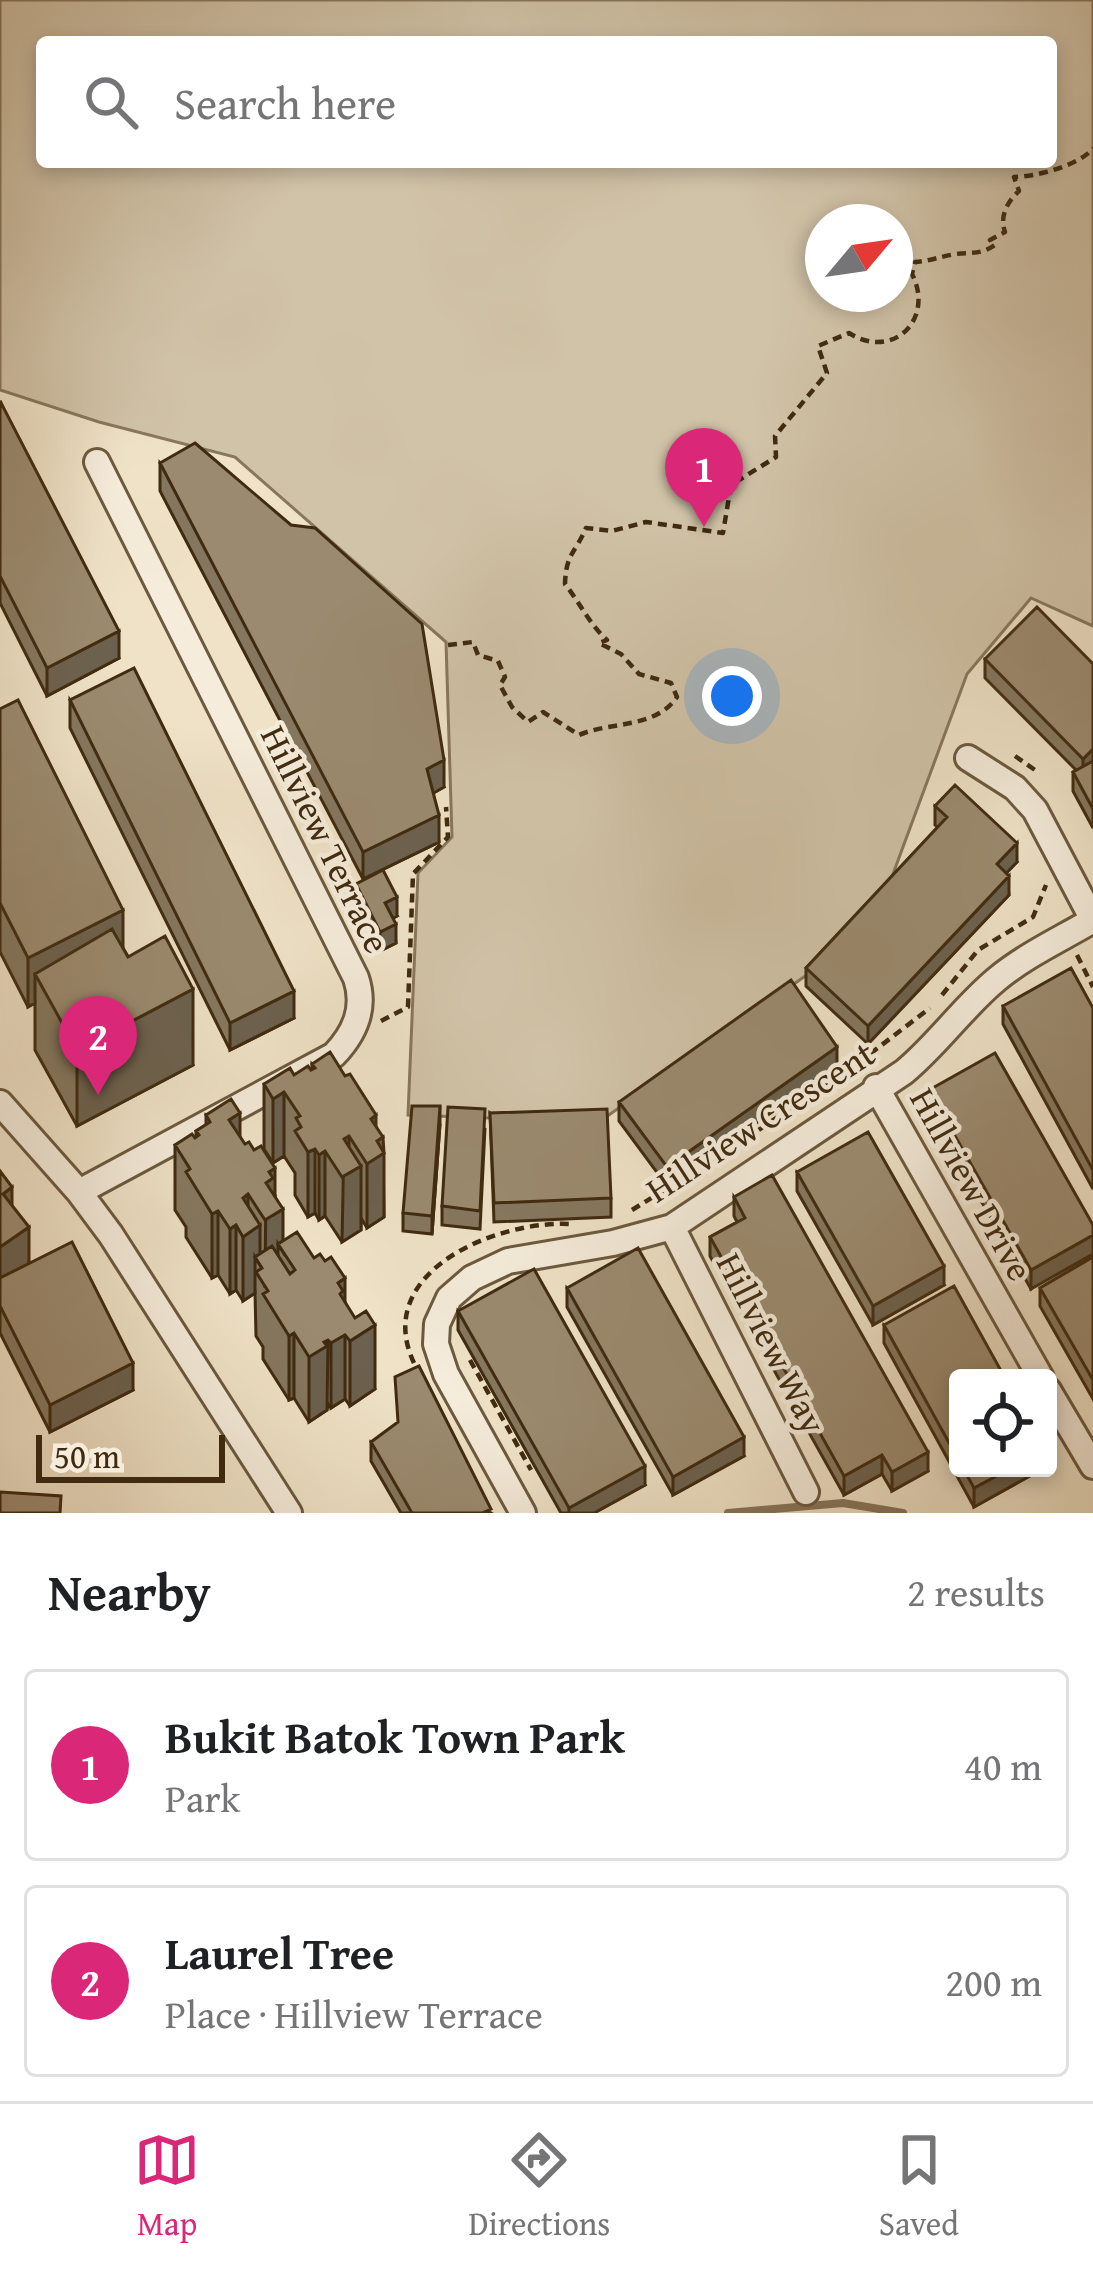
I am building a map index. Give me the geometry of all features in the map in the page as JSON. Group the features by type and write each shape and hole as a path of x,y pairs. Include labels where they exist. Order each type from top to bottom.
{"street":[{"name":"Hillview Terrace","path":"97,462 356,978 360,1005 349,1037"},
{"name":"Hillview Crescent","path":"523,1513 446,1374 436,1344 437,1324 449,1298 472,1278 508,1261 613,1244 672,1227 935,1046 993,982 1025,958 1093,920 1035,810 1015,788 968,758"},
{"path":"79,1192 334,1055 349,1037"},
{"name":"Hillview Drive","path":"876,1087 1036,1369"},
{"path":"0,1103 79,1192 289,1513"},
{"name":"Hillview Way","path":"672,1227 806,1492"},
{"path":"1057,1405 1093,1466"}],"path":[{"path":"448,646 472,642 478,655 498,661 506,677 500,686 528,722 542,712 579,735 601,726 639,722 669,709 676,697 670,683 639,674 621,654 599,643 608,640 593,628 590,614 565,584 566,559 586,528 612,531 646,522 723,533 731,485 776,457 775,436 827,373 818,346 849,333 860,340 894,341 907,335 917,318 916,280 911,274 915,262 968,256 995,245 990,240 1005,232 1002,225 1008,201 1019,191 1014,177 1037,177 1086,158 1093,148"},
{"path":"349,1037 408,1007 413,874 448,837 446,807"},
{"path":"1039,870 1093,987"},
{"path":"621,1216 719,1157 923,1015 978,950 1033,916 1046,885"},
{"path":"418,1373 409,1353 404,1319 420,1281 507,1229 572,1224"}],"shaded area":[{"path":"0,0 1093,0 1093,626 1031,598 967,674 873,928 599,1122 408,1115 418,873 452,837 446,642 235,457 99,422 0,390"}],"building":[{"path":"0,401 119,631 47,668 0,576"},
{"path":"195,443 291,525 315,528 422,624 444,760 427,769 439,815 363,852 160,463"},
{"path":"1037,607 1093,664 1093,749 1083,759 985,659"},
{"path":"134,668 294,991 230,1023 70,700"},
{"path":"18,700 123,910 28,958 0,903 0,709"},
{"path":"1093,761 1093,809 1073,772"},
{"path":"955,785 1017,843 997,864 1009,876 868,1026 806,968 947,817 935,806"},
{"path":"383,870 397,897 385,903 396,924 380,932 356,884"},
{"path":"112,929 128,957 165,936 193,989 77,1050 35,974"},
{"path":"1071,968 1093,1008 1093,1170 1003,1006"},
{"path":"791,980 837,1047 667,1167 619,1102"},
{"path":"330,1052 376,1115 371,1119 383,1137 377,1141 384,1153 367,1164 349,1136 344,1139 361,1166 342,1177 325,1151 319,1155 315,1149 308,1152 295,1131 301,1127 296,1118 300,1116 284,1092 273,1099 264,1084 290,1068 294,1075 308,1066 311,1070 315,1068 312,1064"},
{"path":"995,1053 1093,1225 1093,1235 1031,1270 929,1090"},
{"path":"231,1099 240,1113 229,1120 245,1144 249,1142 254,1150 261,1146 275,1168 266,1183 283,1209 265,1220 248,1194 243,1198 260,1225 243,1237 236,1225 230,1229 218,1211 212,1214 175,1145 192,1134 199,1135 196,1131 210,1122 206,1115"},
{"path":"412,1106 440,1106 432,1216 403,1213"},
{"path":"448,1107 485,1109 480,1211 442,1206"},
{"path":"607,1109 611,1198 494,1203 490,1113"},
{"path":"868,1132 944,1266 873,1306 797,1172"},
{"path":"0,1171 12,1187 3,1194 29,1227 0,1247"},
{"path":"772,1175 928,1452 892,1472 882,1455 844,1476 710,1237 745,1218 734,1197"},
{"path":"297,1232 314,1258 320,1254 325,1261 331,1257 345,1278 338,1283 340,1294 355,1318 366,1311 375,1325 350,1341 345,1335 331,1343 328,1340 324,1342 327,1346 309,1357 294,1333 289,1336 263,1294 268,1291 256,1272 262,1268 255,1257 272,1246 290,1274 295,1270 278,1244"},
{"path":"72,1242 133,1363 50,1405 0,1306 0,1278"},
{"path":"638,1248 744,1437 673,1477 567,1288"},
{"path":"1093,1257 1093,1380 1040,1288"},
{"path":"534,1269 645,1466 569,1508 458,1311"},
{"path":"954,1286 1000,1369 949,1369 949,1443 884,1325"},
{"path":"419,1366 491,1509 412,1513 371,1442 398,1422 395,1377"},
{"path":"968,1477 994,1477 974,1488"},
{"path":"0,1492 61,1496 60,1513 0,1513"}],"waterway":[{"path":"728,1513 843,1503 903,1513"}],"place":[{"name":"Bukit Batok Town Park","path":"704,527"},
{"name":"Laurel Tree","path":"98,1095"}]}
